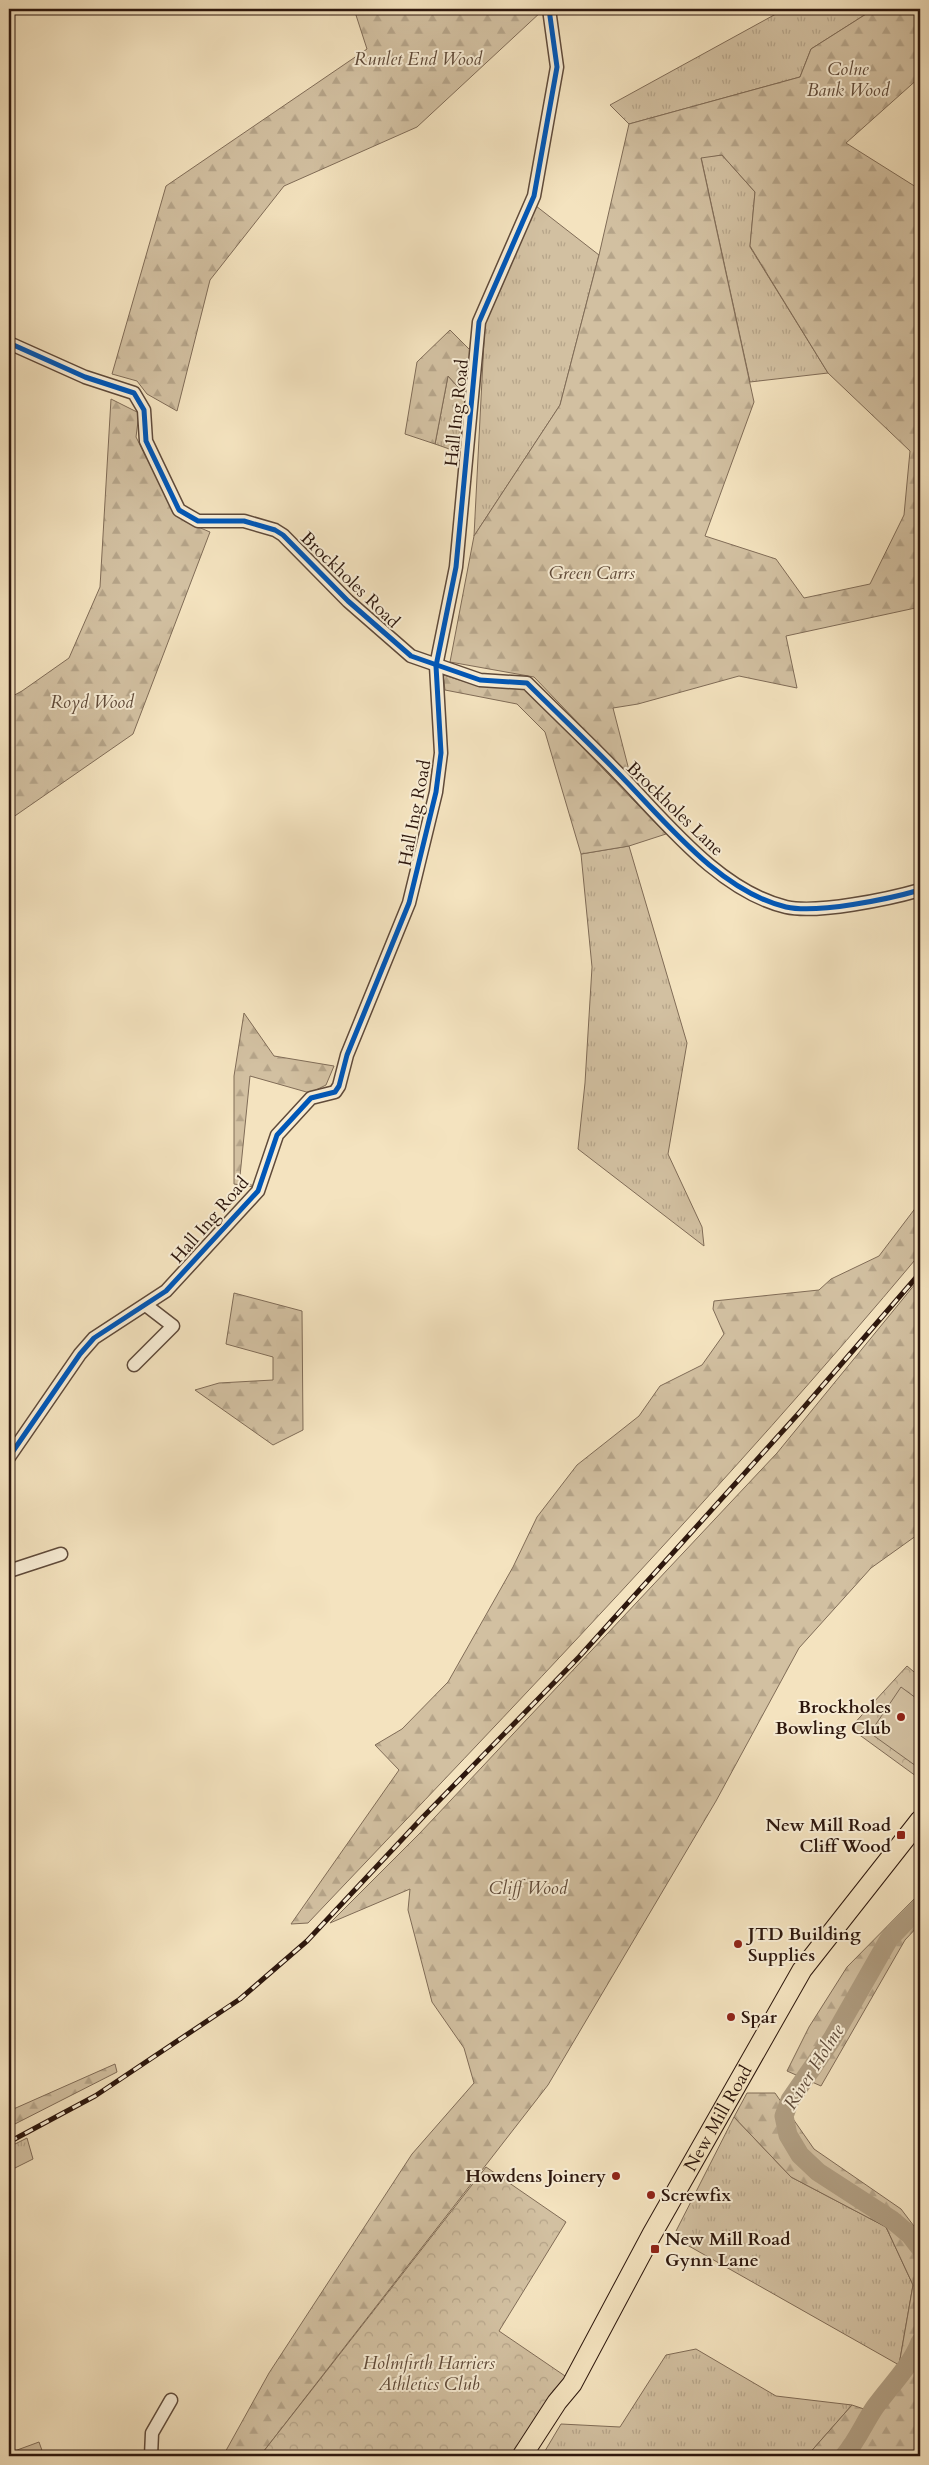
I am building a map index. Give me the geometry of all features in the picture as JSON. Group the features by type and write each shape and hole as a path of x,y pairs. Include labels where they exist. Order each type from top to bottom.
{"main road":[{"name":"New Mill Road","path":"522,2456 557,2402 572,2384 652,2234 802,1970 920,1820"}],"street":[{"name":"Hall Ing Road","path":"9,1457 89,1344 166,1291 258,1191 277,1135 311,1098 335,1092 339,1086 346,1055 410,898 436,792 441,753 436,666 456,567 479,322 534,196 557,67 549,9"},
{"name":"Brockholes Road","path":"9,343 85,377 134,393 144,410 146,441 161,476 182,512 198,521 244,521 275,530 283,535 348,601 412,656 436,666"},
{"name":"Brockholes Lane","path":"436,666 480,680 527,683 703,860 755,896 787,907 813,908 888,900 920,890"},
{"path":"134,1364 173,1326 146,1306"},
{"path":"9,1571 61,1554"},
{"path":"151,2456 152,2433 171,2400"}],"green space":[{"name":"Runlet End Wood","path":"354,9 542,9 542,11 417,127 284,186 210,280 177,411 147,394 137,381 112,374 166,186 367,49"},
{"path":"785,9 874,9 811,49 800,77 629,124 610,105"},
{"name":"Green Carrs","path":"874,9 920,9 920,77 846,143 916,187 920,186 920,607 786,636 797,688 739,676 638,704 613,708 631,778 534,677 450,662 474,536 560,405 599,255 629,124 800,77 811,49","holes":["722,155 755,192 750,246 828,373 910,451 904,515 870,584 804,598 776,559 705,536 754,402 701,158"]},
{"path":"722,155 755,192 750,247 828,373 750,382 701,157"},
{"path":"536,206 599,255 560,405 474,536 485,321"},
{"path":"450,330 471,351 468,398 448,376 435,444 405,434 417,362"},
{"path":"448,376 468,398 458,452 435,444"},
{"name":"Royd Wood","path":"111,399 139,413 136,437 173,510 184,521 210,532 133,734 9,820 9,698 69,658 100,587"},
{"path":"443,675 473,684 525,688 666,834 629,846 581,854 545,732 517,704 445,690"},
{"path":"629,846 687,1043 668,1154 702,1227 704,1246 578,1149 585,1083 592,967 581,854"},
{"path":"244,1013 274,1056 334,1066 326,1085 310,1093 250,1076 240,1176 254,1187 234,1184 234,1076"},
{"path":"920,1202 920,1254 847,1340 696,1510 308,1923 291,1924 399,1770 375,1745 402,1729 448,1682 513,1567 537,1517 577,1465 639,1416 660,1386 702,1365 724,1334 713,1309 714,1301 819,1290 831,1279 879,1256"},
{"name":"Cliff Wood","path":"920,1278 920,1533 871,1568 799,1648 716,1801 548,2085 260,2456 223,2456 269,2373 412,2154 474,2083 464,2048 432,2002 408,1910 410,1889 330,1923 420,1833 777,1453"},
{"path":"234,1293 302,1311 303,1430 273,1445 195,1390 219,1383 273,1380 273,1357 226,1344"},
{"path":"907,1666 920,1677 920,1779 850,1728"},
{"name":"Brockholes Bowling Club","path":"901,1687 920,1701 920,1759 916,1766 870,1733"},
{"path":"920,1893 920,1924 905,1940 821,2086 787,2071 809,2027 847,1967"},
{"path":"115,2064 117,2072 9,2127 9,2111"},
{"path":"747,2093 775,2093 814,2149 901,2209 920,2234 920,2456 807,2456 852,2405 864,2409 899,2365 913,2285 886,2227 791,2177 734,2117"},
{"path":"734,2117 791,2177 886,2227 913,2285 899,2365 673,2237"},
{"path":"27,2138 33,2159 9,2171 9,2147"},
{"name":"Holmfirth Harriers Athletics Club","path":"486,2167 566,2222 499,2331 568,2378 514,2456 260,2456"},
{"path":"696,2349 776,2396 852,2405 807,2456 542,2456 561,2424 620,2427 666,2355"},
{"path":"39,2442 44,2456 9,2456 9,2453"}],"waterway":[{"name":"River Holme","path":"920,1907 889,1939 832,2039 790,2100 784,2116 788,2135 800,2155 818,2172 892,2220 910,2235 920,2248"},
{"name":"River Holme","path":"844,2456 875,2407 900,2376 920,2342"}],"railway":[{"path":"9,2142 95,2096 240,1999 307,1941 423,1817 579,1657 799,1413 920,1273"}],"cycle path":[{"path":"9,1457 80,1354 94,1338 166,1291 258,1191 277,1135 311,1098 335,1092 339,1086 347,1055 409,903 436,792 441,753 436,666 456,567 479,322 534,196 557,67 549,9"},
{"path":"9,343 85,377 134,393 144,410 146,441 179,510 198,521 244,521 275,530 283,535 348,601 411,656 480,680 527,683 608,762 674,833 716,870 738,886 761,899 799,909 853,905 920,890"}],"place":[{"name":"Brockholes Bowling Club","path":"901,1717"},
{"name":"New Mill Road Cliff Wood","path":"901,1835"},
{"name":"JTD Building Supplies","path":"738,1944"},
{"name":"Spar","path":"731,2017"},
{"name":"Howdens Joinery","path":"616,2176"},
{"name":"Screwfix","path":"651,2195"},
{"name":"New Mill Road Gynn Lane","path":"655,2249"}],"park label":[{"name":"Colne Bank Wood","path":"848,79"}]}
